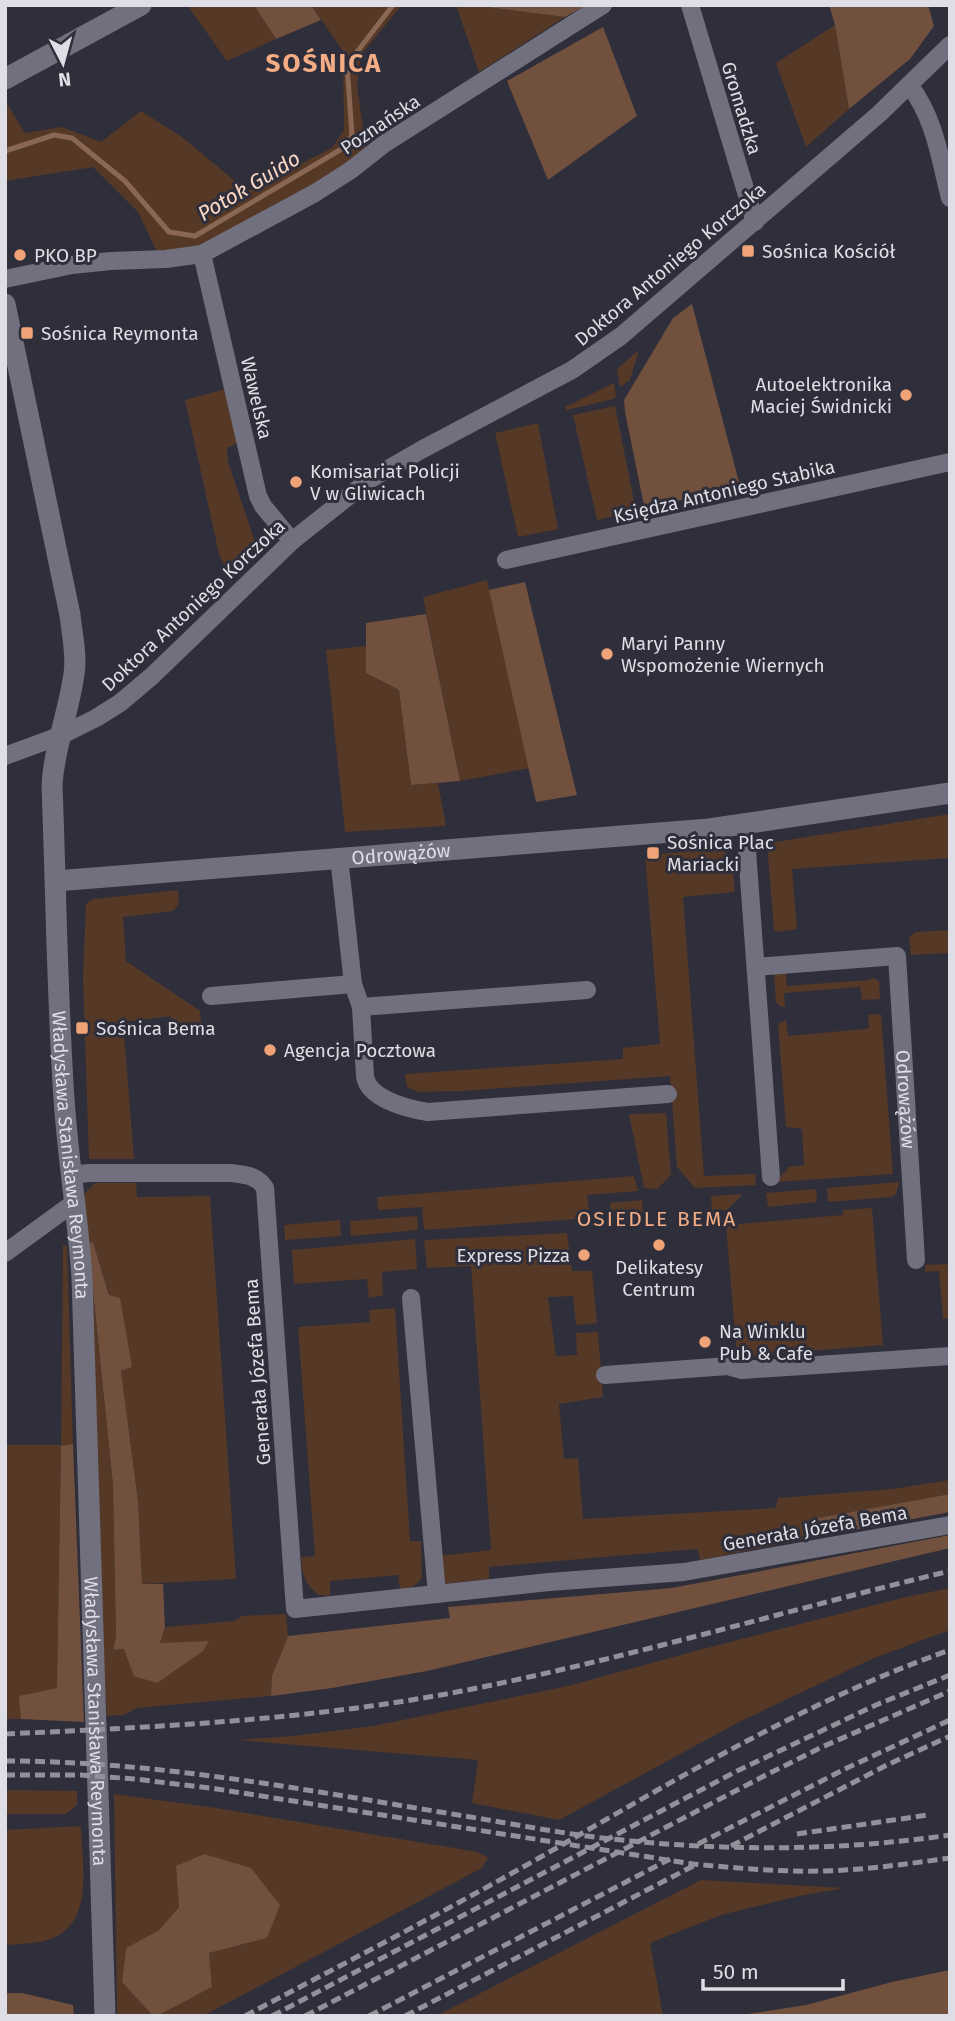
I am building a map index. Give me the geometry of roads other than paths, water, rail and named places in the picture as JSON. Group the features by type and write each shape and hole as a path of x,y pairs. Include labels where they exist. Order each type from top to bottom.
{"street":[{"path":"5,79 141,5"},
{"name":"Poznańska","path":"5,279 72,265 184,258 202,254 315,193 384,144 603,5"},
{"name":"Gromadzka","path":"690,5 755,222"},
{"name":"Doktora Antoniego Korczoka","path":"5,756 62,735 120,703 292,541 369,480 572,370 621,336 910,86 950,45"},
{"path":"910,86 922,102 931,122 950,198"},
{"name":"Wawelska","path":"202,254 258,496 292,541"},
{"name":"Władysława Stanisława Reymonta","path":"5,304 70,615 75,670 52,785 60,1030 82,1278 105,2016"},
{"name":"Księdza Antoniego Stabika","path":"506,560 950,462"},
{"name":"Odrowążów","path":"56,881 650,834 746,824 950,793"},
{"path":"746,824 771,1177"},
{"path":"339,857 353,984 361,1007 366,1083 377,1094 410,1109 428,1112 668,1094"},
{"name":"Odrowążów","path":"755,967 897,956 916,1260"},
{"path":"211,996 353,984"},
{"path":"361,1007 587,990"},
{"name":"Generała Józefa Bema","path":"71,1175 231,1173 259,1179 265,1188 295,1609 549,1582 684,1572 950,1525"},
{"path":"5,1253 75,1202"},
{"path":"411,1298 437,1594"},
{"path":"605,1375 729,1366 742,1370 950,1356"}],"waterway":[{"name":"Potok Guido","path":"5,151 54,135 72,138 125,181 169,232 195,236 345,147 352,135 347,65 393,5"}],"railway":[{"path":"5,1734 235,1721 406,1701 585,1664 950,1571"},
{"path":"245,2016 466,1899 689,1772 791,1718 896,1670 950,1650"},
{"path":"272,2016 737,1771 876,1705 950,1675"},
{"path":"305,2016 764,1776 822,1747 950,1691"},
{"path":"698,1844 847,1768 950,1720"},
{"path":"731,1846 885,1766 950,1736"},
{"path":"5,1761 64,1762 183,1772 571,1834 646,1842 776,1848 906,1841 950,1835"},
{"path":"5,1775 81,1775 217,1789 725,1867 790,1871 838,1870 950,1858"},
{"path":"797,1834 928,1815"},
{"path":"369,2016 670,1859"},
{"path":"405,2016 697,1864"}],"place":[{"name":"Sośnica Kościół","path":"748,251"},
{"name":"PKO BP","path":"20,255"},
{"name":"Sośnica Reymonta","path":"27,333"},
{"name":"Autoelektronika Maciej Świdnicki","path":"906,395"},
{"name":"Komisariat Policji V w Gliwicach","path":"296,482"},
{"name":"Maryi Panny Wspomożenie Wiernych","path":"607,654"},
{"name":"Sośnica Plac Mariacki","path":"653,853"},
{"name":"Sośnica Bema","path":"82,1028"},
{"name":"Agencja Pocztowa","path":"270,1050"},
{"name":"Delikatesy Centrum","path":"659,1245"},
{"name":"Express Pizza","path":"584,1255"},
{"name":"Na Winklu Pub & Cafe","path":"705,1342"}],"district":[{"name":"SOŚNICA","path":"324,63"},
{"name":"OSIEDLE BEMA","path":"657,1219"}]}
